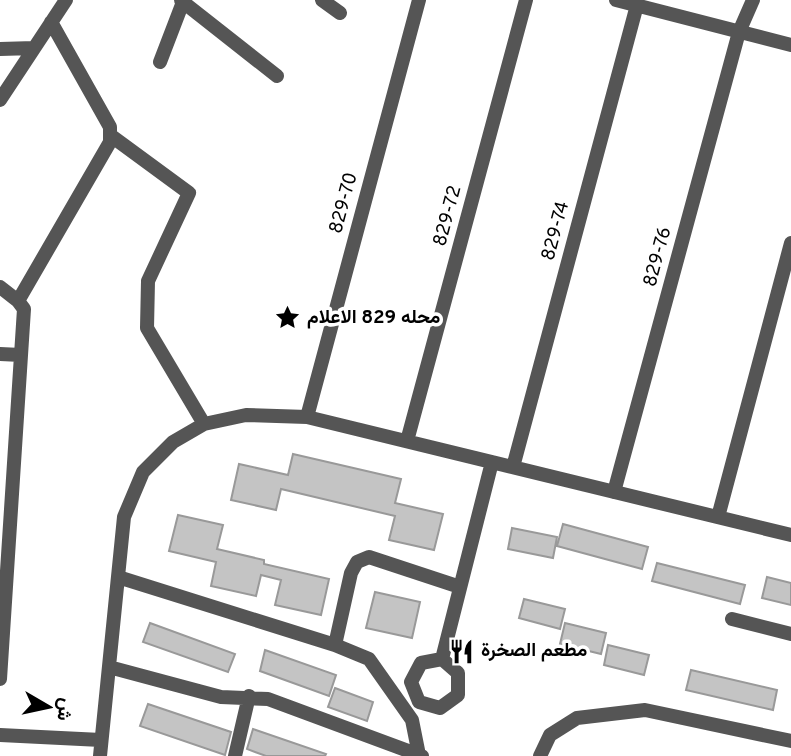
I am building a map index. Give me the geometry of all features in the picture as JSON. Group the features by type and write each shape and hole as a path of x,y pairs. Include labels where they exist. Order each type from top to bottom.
{"street":[{"path":"0,100 66,0"},
{"path":"322,0 340,13"},
{"name":"829-70","path":"307,417 419,0"},
{"name":"829-72","path":"407,441 526,0"},
{"path":"615,0 791,46"},
{"name":"829-76","path":"614,492 739,32 753,0"},
{"path":"160,62 182,1 276,76"},
{"name":"829-74","path":"513,467 637,5"},
{"path":"0,675 7,468 21,355 21,305 110,142 110,127 51,22"},
{"path":"0,49 34,48"},
{"path":"110,135 189,193 148,281 147,328 204,424"},
{"path":"718,517 791,243"},
{"path":"0,287 21,305"},
{"path":"0,354 21,355"},
{"path":"100,756 124,517 143,472 173,442 204,424 246,415 307,417 791,535"},
{"path":"442,659 492,462"},
{"path":"335,645 351,573 357,562 369,557 460,587"},
{"path":"118,577 335,645 369,659 412,720 420,756"},
{"path":"732,619 791,634"},
{"path":"109,667 221,697 236,699 249,696 268,699 420,756"},
{"path":"235,756 249,696"},
{"path":"540,756 550,735 577,718 645,709 791,741"},
{"path":"0,735 101,740"}],"building":[{"path":"293,454 401,479 395,503 443,514 434,550 389,540 395,516 281,489 276,510 231,500 239,464 288,475"},
{"path":"178,515 223,525 217,549 264,560 264,564 329,579 321,615 275,605 281,580 261,575 256,596 211,586 216,562 169,551"},
{"path":"563,524 648,547 642,569 557,546"},
{"path":"512,528 557,537 553,558 508,549"},
{"path":"657,563 745,585 740,604 652,581"},
{"path":"767,577 791,583 791,605 762,598"},
{"path":"375,592 420,602 412,638 366,628"},
{"path":"524,599 565,609 560,629 519,618"},
{"path":"150,623 235,654 228,672 143,642"},
{"path":"565,623 606,633 601,654 560,644"},
{"path":"608,645 649,655 644,675 604,665"},
{"path":"265,650 336,675 329,696 260,671"},
{"path":"691,670 777,690 773,710 686,690"},
{"path":"335,688 373,702 367,721 328,707"},
{"path":"148,704 231,732 225,755 140,726"},
{"path":"253,729 326,754 266,756 247,749"}],"place":[{"name":"محله 829 الاعلام","path":"287,318"},
{"name":"مطعم الصخرة","path":"461,651"}]}
